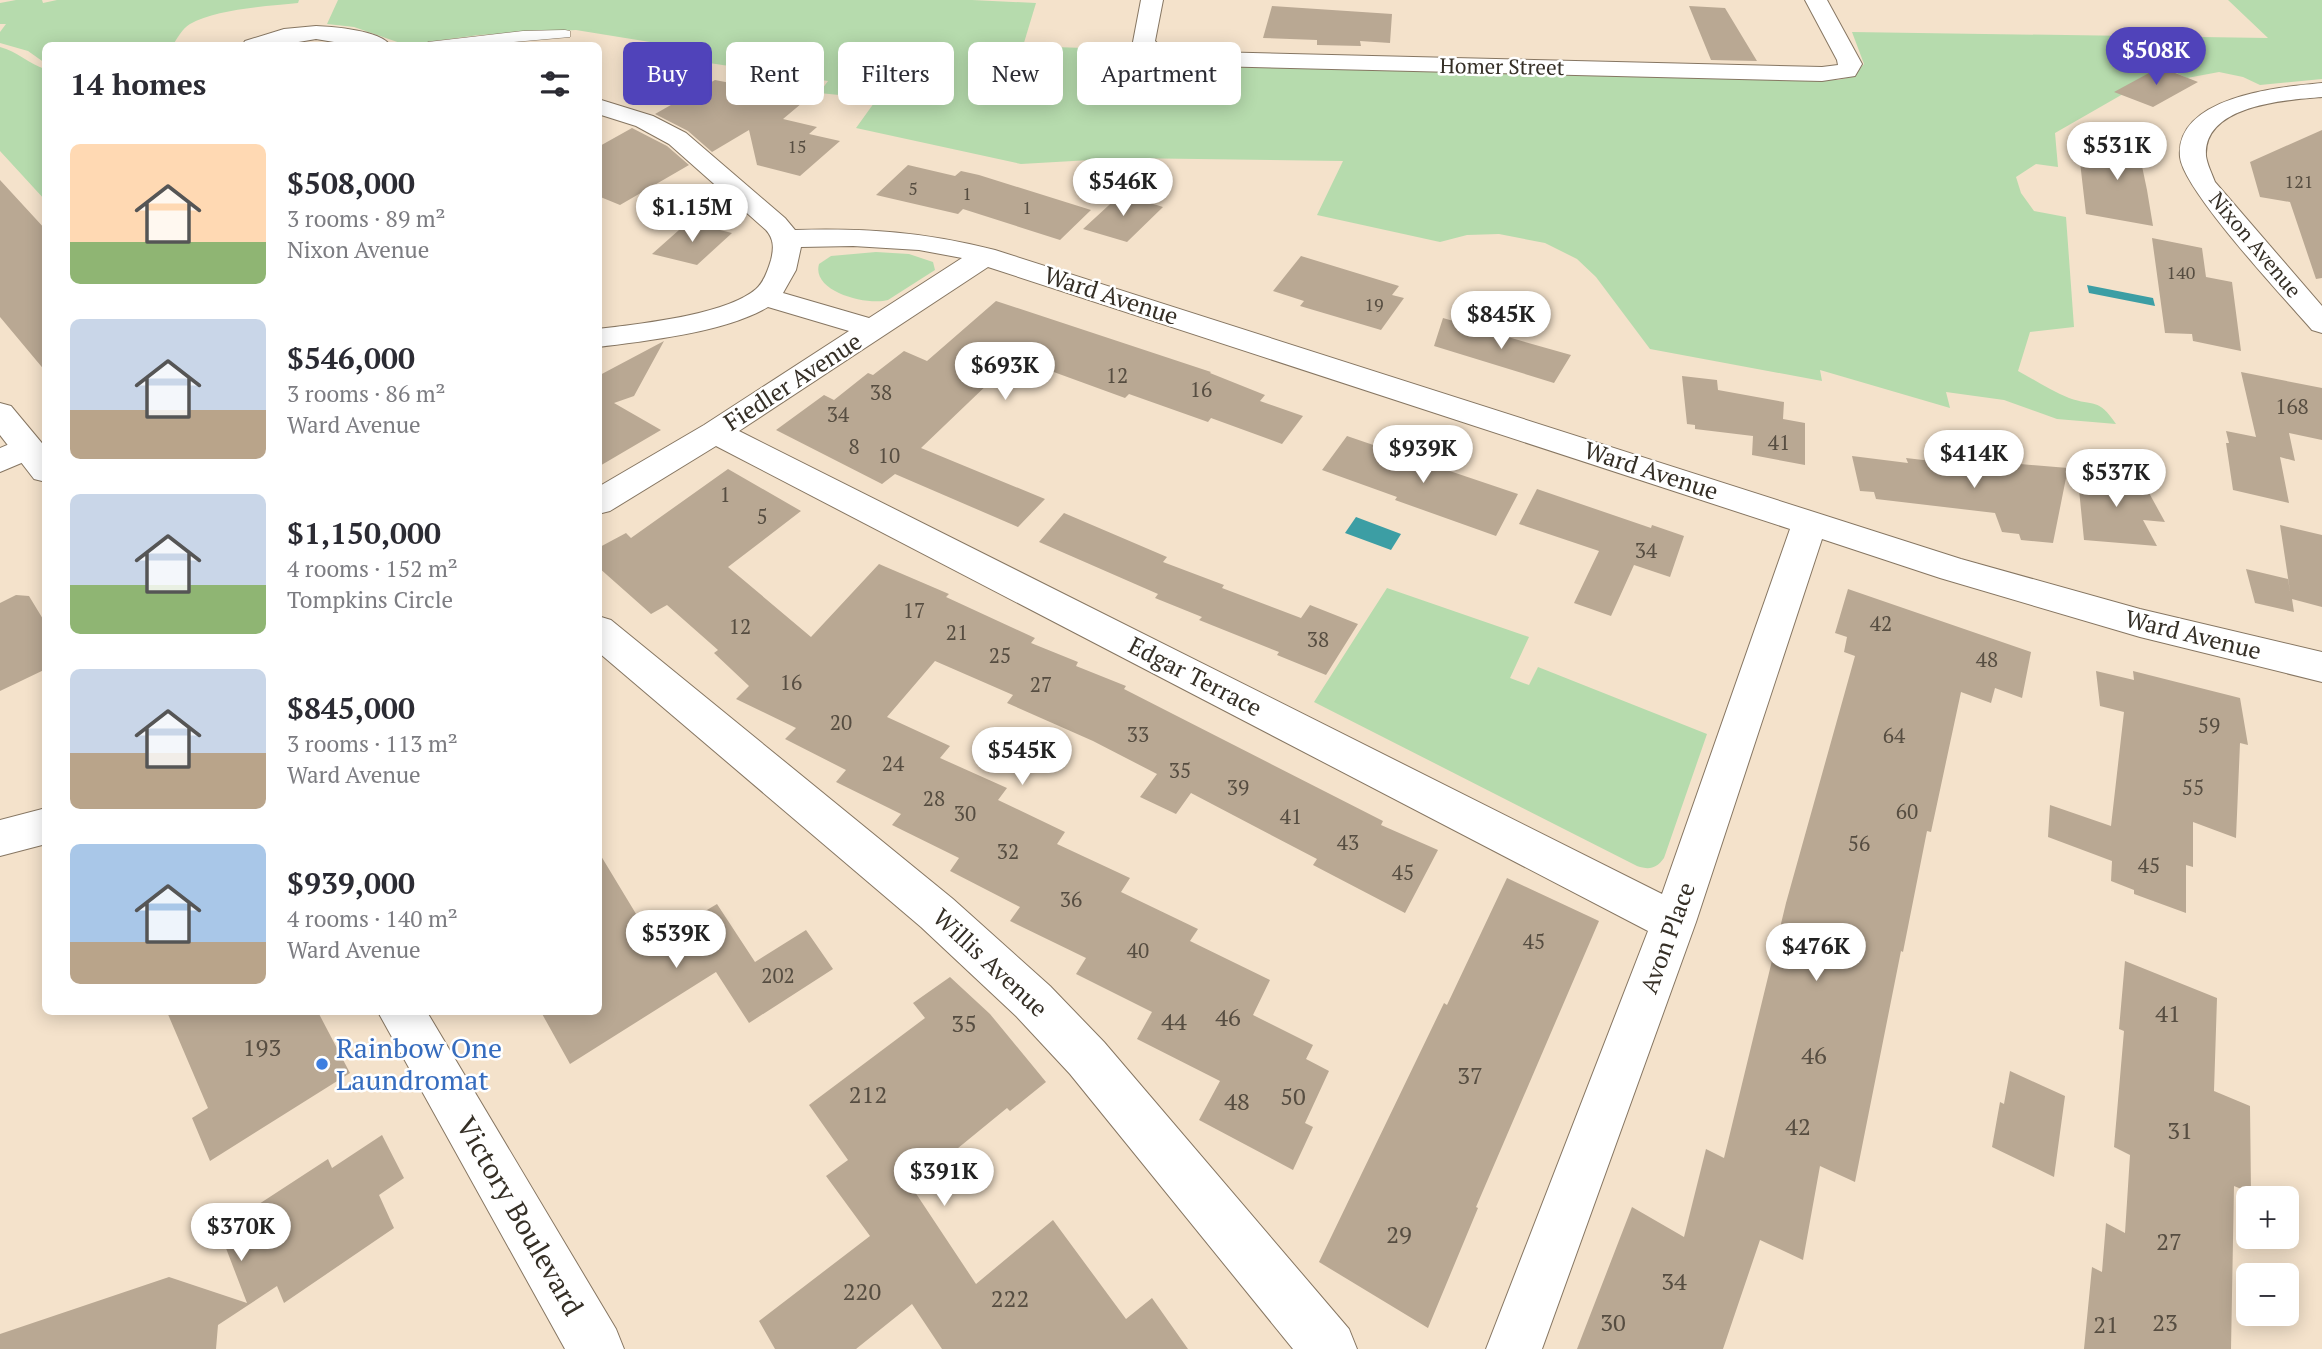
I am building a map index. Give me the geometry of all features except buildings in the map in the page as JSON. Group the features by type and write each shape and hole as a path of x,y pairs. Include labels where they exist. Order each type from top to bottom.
{"street":[{"name":"Homer Street","path":"1152,0 1144,42 1147,48 1158,55 1181,59 1822,74 1847,71 1849,60 1816,0"},
{"path":"265,42 282,36 316,32 350,36 368,42"},
{"name":"Nixon Avenue","path":"2322,90 2278,95 2220,112 2195,135 2191,158 2203,184 2322,324"},
{"path":"602,107 653,123 685,141 748,203 778,226 786,239 784,263 776,283 765,297 746,307 720,314 642,332 602,337"},
{"name":"Ward Avenue","path":"786,239 900,238 985,256 1810,523 2057,600 2322,667"},
{"name":"Fiedler Avenue","path":"602,501 715,432 985,256"},
{"path":"765,297 875,329"},
{"path":"0,414 24,460"},
{"name":"Edgar Terrace","path":"715,432 1674,922"},
{"name":"Avon Place","path":"1514,1349 1674,922 1810,523"},
{"name":"Willis Avenue","path":"602,633 974,945 1033,1001 1087,1058 1329,1349"},
{"path":"0,838 42,827"},
{"name":"Victory Boulevard","path":"403,1015 596,1349"}],"lane":[{"path":"463,42 523,35 565,34"}],"green space":[{"path":"16,0 42,0 43,3 57,0 299,0 298,3 243,9 201,19 185,28 175,42 42,42 42,61 28,51 0,43 0,32 6,24 0,24 0,3"},
{"path":"338,0 972,0 1036,3 1024,42 968,42 968,105 1063,105 1063,47 1077,48 1077,105 1241,105 1241,65 1838,80 1851,77 1864,64 1852,32 2268,38 2228,0 2322,0 2322,79 2260,85 2243,77 2219,72 2187,78 2162,66 2147,70 2151,72 2123,94 2055,133 2058,167 2036,164 2016,177 2021,193 2034,211 2066,217 2074,327 2030,332 2018,371 2062,395 2100,406 2116,424 2057,419 2004,400 1946,392 1950,408 1820,370 1822,381 1650,349 1596,277 1577,259 1545,243 1499,234 1467,235 1440,242 1317,215 1343,161 1125,158 1021,164 856,128 873,105 954,105 954,42 838,42 838,95 824,93 824,86 828,81 824,80 824,42 726,42 726,66 712,63 712,42 650,42 576,30 397,42 354,27 327,24"},
{"path":"0,47 42,68 42,197 0,151"},
{"path":"876,252 909,254 933,262 935,270 888,300 879,301 843,295 824,282 819,274 819,264 831,256"},
{"path":"1387,588 1529,637 1510,678 1529,685 1538,667 1707,734 1661,862 1652,868 1637,866 1314,702"}],"water":[{"path":"2087,285 2153,298 2155,306 2089,293"},
{"path":"1356,517 1401,534 1391,550 1345,533"}],"place":[{"name":"Rainbow One Laundromat","path":"322,1064"}]}
